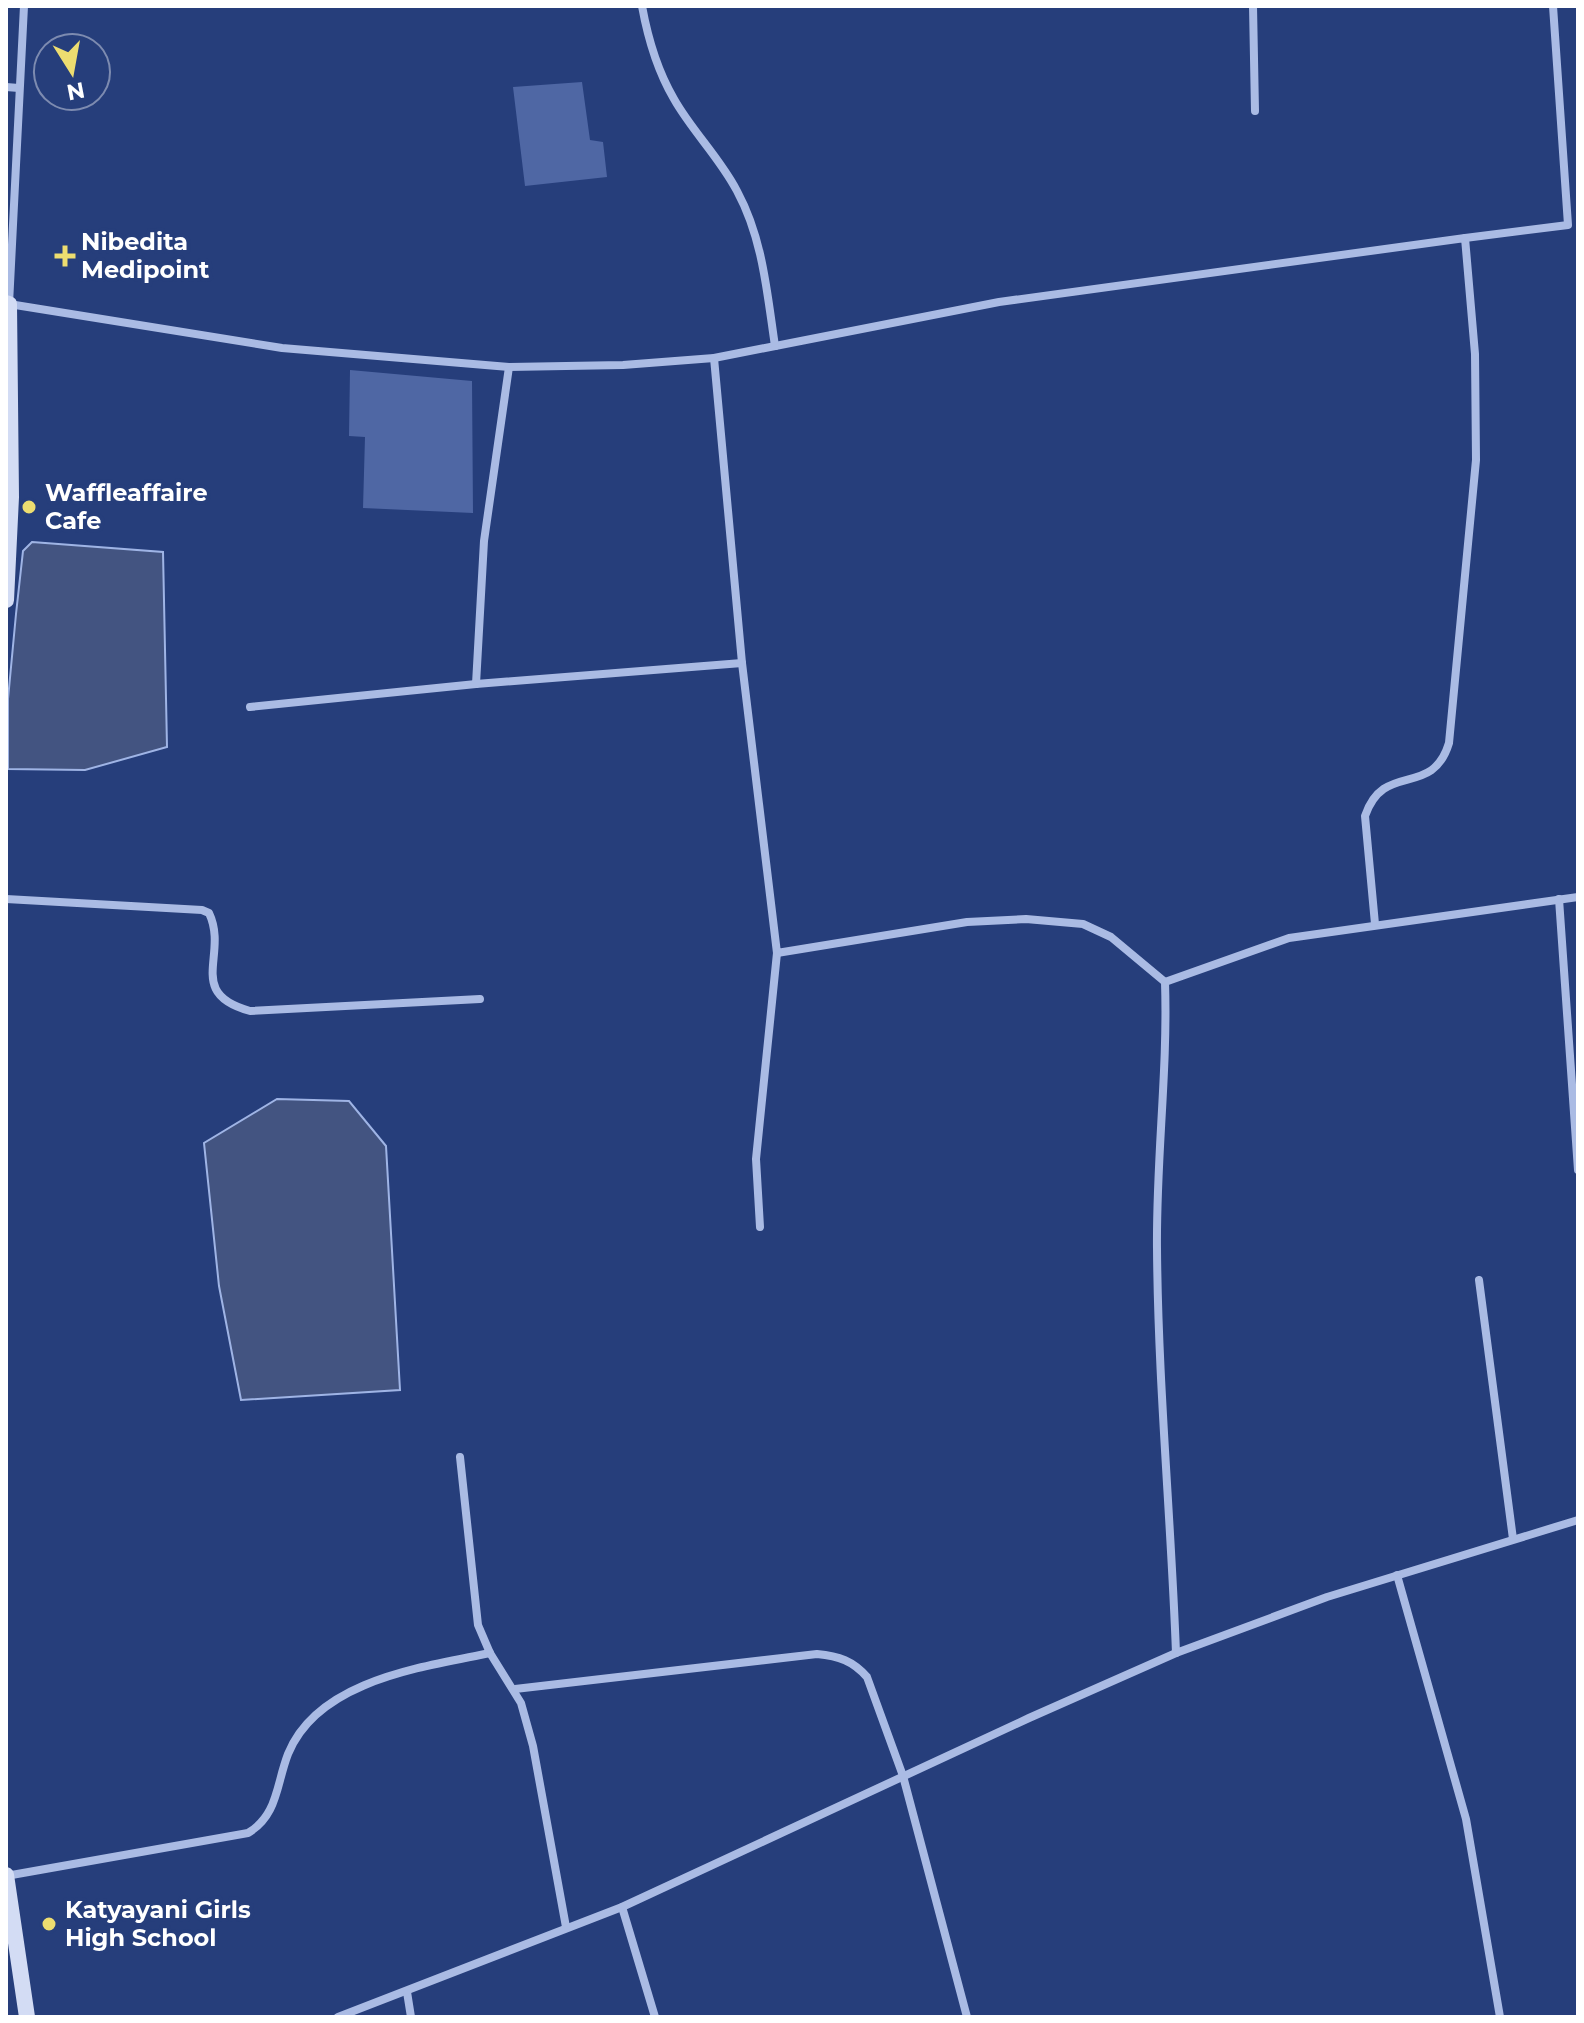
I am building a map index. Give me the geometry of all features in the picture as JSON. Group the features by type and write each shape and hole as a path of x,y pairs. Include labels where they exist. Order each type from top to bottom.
{"street":[{"path":"6,600 11,497 8,303 24,6"},
{"path":"642,6 656,62 674,100 737,189 750,219 760,245 775,346"},
{"path":"1253,6 1255,111"},
{"path":"8,303 282,348 509,367 623,365 714,358 999,302 1573,226 1553,6"},
{"path":"6,87 19,88"},
{"path":"1375,924 1365,816 1370,800 1379,790 1392,783 1424,777 1445,757 1449,743 1476,460 1475,354 1465,238"},
{"path":"714,358 742,663 777,953 756,1159 760,1227"},
{"path":"476,684 484,541 509,367"},
{"path":"250,707 476,684 742,663"},
{"path":"1165,982 1289,938 1578,897"},
{"path":"6,899 202,910 209,913 214,927 213,985 221,1000 250,1011 480,999"},
{"path":"1559,899 1578,1170"},
{"path":"777,953 967,922 1041,920 1083,924 1111,937 1165,982 1167,1027 1157,1162 1157,1250 1176,1653"},
{"path":"1479,1280 1513,1539"},
{"path":"460,1457 478,1625 490,1653 515,1689 533,1746 566,1927"},
{"path":"338,2017 622,1907 1176,1653 1397,1575 1578,1520"},
{"path":"1397,1575 1466,1819 1500,2017"},
{"path":"27,2017 6,1875 248,1833 270,1816 289,1752 302,1732 323,1712 351,1692 386,1675 490,1653"},
{"path":"515,1689 648,1671 817,1654 833,1656 858,1667 867,1677 903,1776 967,2017"},
{"path":"622,1907 655,2017"},
{"path":"407,1992 411,2017"}],"water":[{"path":"32,542 163,552 167,747 85,770 8,769 8,699 16,614 23,551"},
{"path":"277,1099 349,1101 386,1146 400,1390 241,1400 219,1286 204,1143"}],"building":[{"path":"582,82 590,140 603,142 607,177 525,186 513,87"},
{"path":"350,370 472,381 473,513 363,508 365,437 349,436"}],"place":[{"name":"Nibedita Medipoint","path":"65,256"},
{"name":"Waffleaffaire Cafe","path":"29,507"},
{"name":"Katyayani Girls High School","path":"49,1924"}]}
